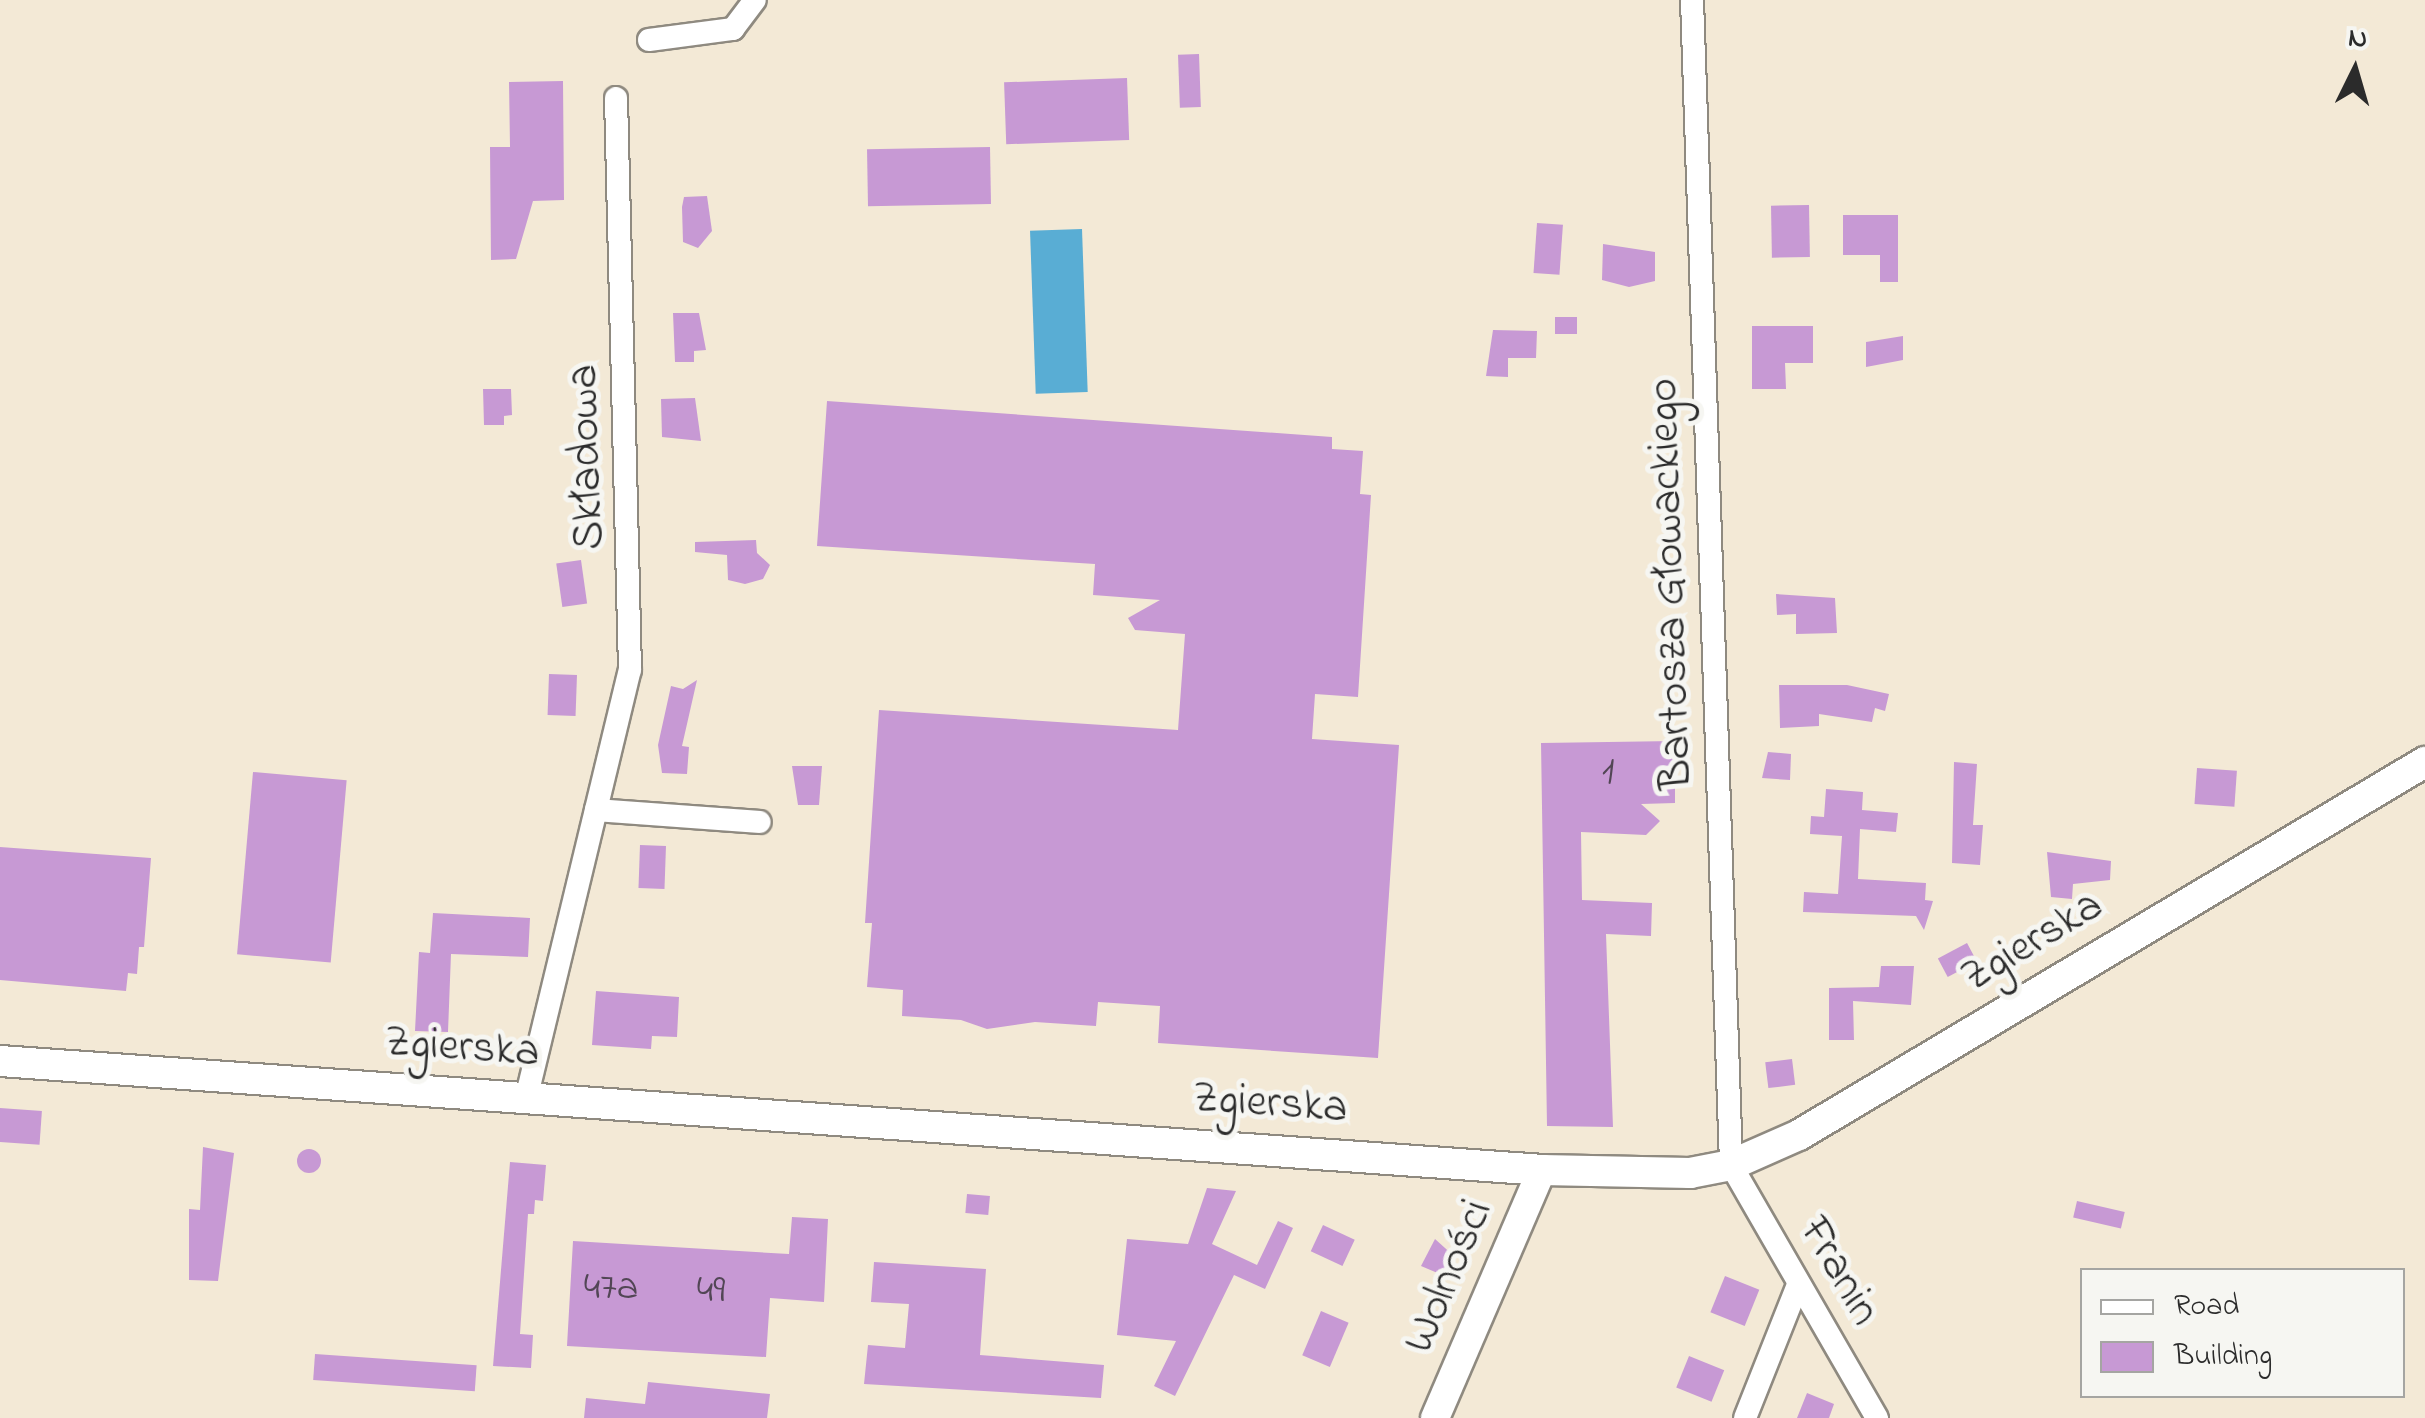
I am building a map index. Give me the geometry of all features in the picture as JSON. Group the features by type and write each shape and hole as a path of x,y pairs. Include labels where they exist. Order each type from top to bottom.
{"main road":[{"name":"Zgierska","path":"0,1061 1652,1176 1732,1166 1798,1135 2425,762"}],"street":[{"path":"649,40 734,29 755,0"},
{"name":"Bartosza Głowackiego","path":"1692,0 1732,1166"},
{"name":"Składowa","path":"526,1099 630,670 633,622 616,98"},
{"path":"596,810 760,822"},
{"name":"Franin","path":"1732,1166 1798,1286 1878,1418"},
{"name":"Wolności","path":"1435,1418 1542,1170"},
{"path":"1746,1418 1798,1286"}],"water":[{"path":"1082,229 1088,392 1036,394 1030,231"}],"building":[{"path":"1199,54 1201,107 1180,108 1178,55"},
{"path":"1127,78 1129,140 1006,144 1004,82"},
{"path":"563,81 564,200 533,201 516,259 491,260 490,147 510,147 509,82"},
{"path":"990,147 991,204 868,206 867,149"},
{"path":"707,196 712,231 698,248 683,242 682,207 684,197"},
{"path":"1809,205 1810,257 1772,258 1771,206"},
{"path":"1843,215 1898,215 1898,282 1880,282 1880,255 1843,255"},
{"path":"1537,223 1563,225 1559,275 1534,273"},
{"path":"1603,244 1655,252 1655,281 1629,287 1602,280"},
{"path":"673,313 699,313 706,350 694,351 694,362 675,362"},
{"path":"1555,317 1577,317 1577,334 1555,334"},
{"path":"1752,326 1813,326 1813,363 1785,363 1786,389 1752,389"},
{"path":"1493,330 1537,331 1536,358 1508,358 1508,377 1486,376"},
{"path":"1903,336 1903,360 1866,367 1866,342"},
{"path":"483,389 511,389 512,415 504,416 504,425 484,425"},
{"path":"695,398 701,441 662,437 661,399"},
{"path":"827,401 1332,437 1332,449 1363,451 1360,494 1371,495 1358,697 1315,694 1312,739 1399,745 1378,1058 1158,1043 1160,1006 1098,1002 1096,1026 1035,1022 987,1029 961,1020 902,1016 903,990 867,987 872,923 865,923 879,710 1178,730 1185,634 1135,630 1128,618 1160,600 1093,595 1095,564 817,546"},
{"path":"756,540 757,553 770,565 763,579 745,584 728,580 727,555 695,552 695,542"},
{"path":"581,560 587,604 562,607 556,563"},
{"path":"1776,594 1835,598 1837,633 1796,634 1796,614 1777,615"},
{"path":"549,674 577,675 576,716 548,715"},
{"path":"697,680 682,746 689,747 687,774 662,773 658,745 671,686 683,689"},
{"path":"1779,685 1847,685 1889,694 1885,711 1875,708 1872,722 1819,714 1819,726 1780,728"},
{"path":"1675,741 1675,803 1641,804 1660,821 1646,835 1581,832 1582,900 1652,903 1651,936 1606,934 1613,1127 1547,1126 1541,743"},
{"path":"1768,752 1791,754 1790,780 1762,778"},
{"path":"1954,762 1977,764 1973,825 1983,825 1980,865 1952,863"},
{"path":"792,766 822,766 819,805 798,805"},
{"path":"2197,768 2237,771 2234,807 2194,804"},
{"path":"253,772 347,780 331,962 237,954"},
{"path":"1826,789 1863,792 1862,810 1898,813 1896,832 1860,829 1858,879 1926,883 1925,900 1933,901 1924,930 1916,916 1803,912 1804,892 1838,894 1842,836 1810,834 1811,816 1824,817"},
{"path":"640,845 666,846 664,889 638,888"},
{"path":"0,847 151,858 144,947 139,947 137,974 128,973 126,991 0,980"},
{"path":"2047,852 2111,861 2110,880 2073,884 2072,899 2051,897"},
{"path":"433,913 530,918 528,957 451,954 448,1032 415,1031 419,952 430,953"},
{"path":"1967,943 1977,962 1948,977 1938,958"},
{"path":"1881,966 1914,966 1911,1005 1853,1001 1854,1040 1829,1040 1829,988 1879,987"},
{"path":"596,991 679,997 677,1037 652,1036 651,1049 592,1045"},
{"path":"1792,1059 1795,1085 1768,1088 1765,1062"},
{"path":"0,1108 42,1111 40,1145 0,1142"},
{"path":"203,1147 234,1153 218,1281 189,1280 189,1209 200,1210"},
{"path":"309,1149 321,1161 309,1173 297,1161"},
{"path":"510,1162 546,1165 543,1201 535,1200 534,1214 528,1214 520,1334 533,1335 531,1368 493,1366"},
{"path":"1207,1188 1236,1191 1212,1244 1257,1265 1278,1221 1293,1228 1265,1289 1234,1275 1175,1396 1154,1386 1176,1341 1117,1335 1127,1239 1188,1244"},
{"path":"967,1194 990,1196 988,1215 965,1213"},
{"path":"2077,1201 2125,1212 2121,1229 2073,1218"},
{"path":"792,1217 828,1219 824,1302 770,1298 766,1357 567,1346 573,1241 789,1254"},
{"path":"1323,1225 1355,1240 1342,1266 1311,1251"},
{"path":"1435,1239 1455,1257 1447,1277 1421,1266"},
{"path":"874,1262 986,1269 980,1355 1104,1365 1101,1398 864,1384 868,1345 905,1348 909,1304 871,1302"},
{"path":"1725,1276 1759,1290 1745,1326 1710,1312"},
{"path":"1321,1311 1349,1323 1330,1367 1302,1355"},
{"path":"315,1354 477,1365 475,1391 313,1380"},
{"path":"1689,1356 1724,1370 1711,1402 1676,1388"},
{"path":"648,1382 770,1394 767,1418 584,1418 586,1398 645,1404"},
{"path":"1807,1393 1834,1404 1829,1418 1797,1418"}]}
